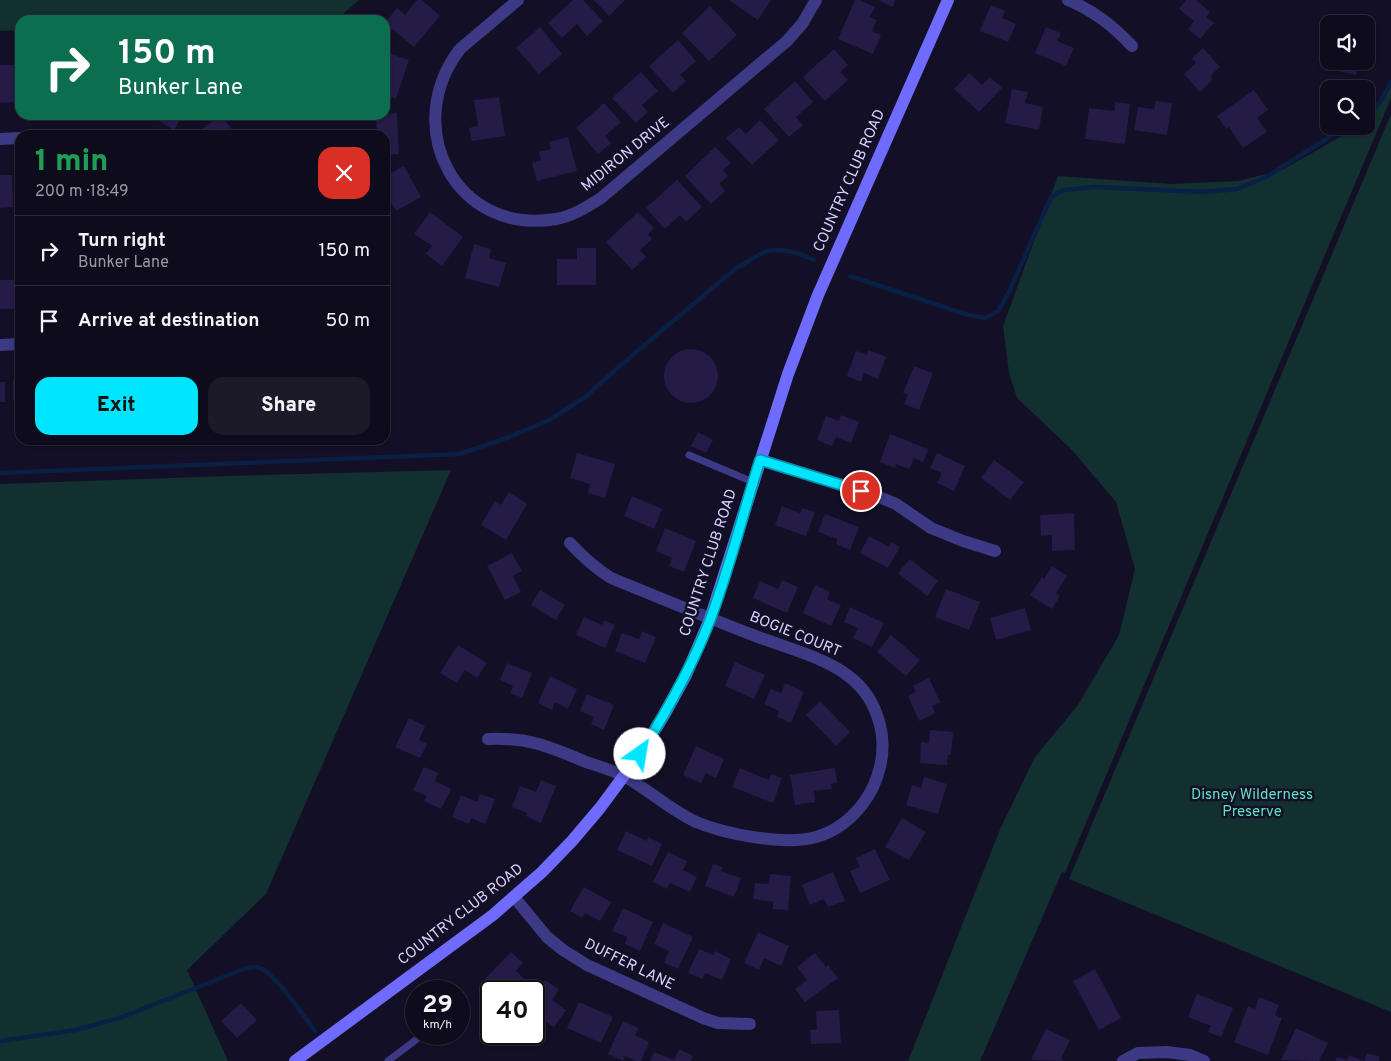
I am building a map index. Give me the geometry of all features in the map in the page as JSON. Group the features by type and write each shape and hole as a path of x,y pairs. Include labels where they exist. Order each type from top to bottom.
{"street":[{"name":"MIDIRON DRIVE","path":"518,0 460,49 454,57 437,96 434,117 438,148 447,167 465,192 482,205 500,214 529,221 558,218 576,213 601,198 787,41 802,24 816,0"},
{"name":"COUNTRY CLUB ROAD","path":"295,1061 486,921 542,872 572,841 624,776 664,715 686,675 721,591 753,482 788,374 828,272 948,0"},
{"path":"1068,0 1087,8 1101,17 1114,27 1132,46"},
{"path":"0,139 15,138"},
{"path":"0,345 15,344"},
{"path":"760,460 872,494 896,504 932,528 963,541 995,551"},
{"name":"BOGIE COURT","path":"488,739 524,740 541,744 624,776 662,803 697,822 738,834 770,839 803,840 828,832 854,814 867,799 873,788 881,764 881,729 869,698 855,681 827,663 710,619 611,578 582,557 570,543"},
{"name":"DUFFER LANE","path":"514,897 547,937 587,965 703,1018 718,1022 750,1024"},
{"path":"1123,1061 1138,1053 1167,1052 1190,1055 1204,1061"}],"lane":[{"path":"689,455 753,482"},
{"path":"388,1061 409,1045"}],"green space":[{"path":"0,0 359,0 342,15 15,15 15,30 0,31"},
{"path":"1391,84 1391,98 1065,873 1062,872 980,1061 908,1061 1001,827 1035,757 1078,705 1119,635 1135,569 1116,502 1072,450 1017,398 1009,373 1003,326 1058,176 1171,184 1238,181 1282,170 1342,135 1375,135 1375,105"},
{"name":"Disney Wilderness Preserve","path":"1391,114 1391,1012 1069,879"},
{"path":"451,470 266,894 187,970 228,1061 0,1061 0,484"}],"building":[{"path":"417,0 422,0 440,16 414,47 390,27 390,17 397,8 405,15"},
{"path":"573,0 583,0 603,21 587,36 577,24 562,38 548,23"},
{"path":"594,0 625,0 609,16"},
{"path":"729,0 771,0 758,20"},
{"path":"855,0 875,7 870,17 877,20 872,31 881,35 873,54 838,39"},
{"path":"878,0 895,0 893,7"},
{"path":"1186,0 1196,0 1210,12 1206,17 1214,23 1200,39 1188,29 1194,21 1179,9"},
{"path":"991,5 1005,11 1002,18 1016,24 1008,42 980,31"},
{"path":"710,6 737,35 709,61 682,33"},
{"path":"540,27 562,54 539,74 516,48"},
{"path":"1046,27 1061,33 1057,41 1074,48 1066,66 1035,53"},
{"path":"678,40 696,61 680,75 686,81 673,93 649,66"},
{"path":"1203,48 1220,67 1210,76 1213,79 1200,92 1184,74 1196,63 1192,58"},
{"path":"834,49 848,65 840,72 848,80 825,101 803,77"},
{"path":"390,54 409,60 396,99 390,97"},
{"path":"0,65 15,65 15,102 0,103"},
{"path":"1334,70 1357,70 1356,75"},
{"path":"641,72 658,91 642,105 648,112 636,123 612,98"},
{"path":"969,73 982,85 990,77 1002,88 979,112 954,89"},
{"path":"795,81 813,102 796,117 803,125 789,137 764,109"},
{"path":"1012,89 1028,92 1025,103 1043,107 1039,130 1005,123"},
{"path":"1254,90 1268,110 1257,118 1267,132 1243,148 1229,127 1226,129 1217,116"},
{"path":"499,97 505,136 472,141 469,128 478,126 474,100"},
{"path":"1156,101 1172,103 1167,135 1134,130 1138,107 1154,109"},
{"path":"1115,102 1130,104 1125,144 1085,139 1089,108 1114,111"},
{"path":"604,103 621,122 605,136 611,143 598,154 576,128"},
{"path":"397,113 399,154 390,155 390,130 377,130 376,120 390,120 390,114"},
{"path":"157,120 180,120 174,130"},
{"path":"214,120 225,120 232,130 201,130"},
{"path":"760,120 779,140 752,165 726,138 739,127 746,134"},
{"path":"568,137 577,171 537,181 532,163 541,160 539,152 551,149 549,142"},
{"path":"715,147 731,163 723,170 728,176 719,184 725,191 711,204 685,176"},
{"path":"404,166 421,197 396,211 390,200 390,173"},
{"path":"0,175 12,175 13,207 0,208"},
{"path":"677,180 702,207 686,222 680,215 665,229 646,208"},
{"path":"430,212 463,237 442,266 426,254 432,246 414,234"},
{"path":"638,212 654,228 648,234 652,239 640,250 646,257 632,270 606,242"},
{"path":"474,244 491,249 489,258 506,263 499,287 465,278"},
{"path":"577,248 596,248 596,285 557,285 557,259 577,259"},
{"path":"0,280 15,280 15,309 0,309"},
{"path":"686,349 696,349 706,353 714,361 718,376 714,391 706,399 696,403 686,403 676,399 668,391 664,381 664,371 668,361 676,353"},
{"path":"868,350 886,357 878,379 864,373 861,382 847,376 856,351 867,355"},
{"path":"914,366 933,373 919,410 904,404 908,395 903,393"},
{"path":"13,380 15,380 15,401 13,401"},
{"path":"0,382 5,382 5,402 0,402"},
{"path":"841,415 859,422 851,443 836,437 832,446 817,440 826,416 839,421"},
{"path":"698,432 713,440 706,453 691,446"},
{"path":"890,434 928,449 923,462 914,458 909,469 896,464 895,468 880,462"},
{"path":"577,453 615,464 605,498 588,493 590,484 570,478"},
{"path":"937,453 965,466 954,491 937,483 942,473 930,468"},
{"path":"994,460 1024,482 1010,500 981,478"},
{"path":"509,492 527,504 506,540 481,525 495,501 501,505"},
{"path":"632,496 662,509 654,529 624,516"},
{"path":"782,506 800,513 802,508 815,512 806,536 775,525"},
{"path":"1074,513 1075,550 1052,551 1052,535 1041,536 1040,515"},
{"path":"825,514 859,527 850,550 836,544 837,539 818,532"},
{"path":"665,528 696,541 684,572 669,566 672,558 656,551"},
{"path":"869,536 889,547 891,542 900,547 888,568 860,553"},
{"path":"512,553 522,571 513,576 521,592 505,600 487,566"},
{"path":"910,559 938,581 927,596 898,573"},
{"path":"1052,566 1067,576 1056,593 1060,596 1052,609 1030,595"},
{"path":"782,580 798,587 787,613 753,598 760,581 778,589"},
{"path":"815,585 830,592 827,599 841,605 831,626 803,613"},
{"path":"946,589 980,602 969,630 935,617"},
{"path":"540,590 565,605 556,620 531,605"},
{"path":"850,607 884,623 872,647 853,638 858,628 844,622"},
{"path":"1025,608 1031,630 996,640 990,618"},
{"path":"584,617 602,625 604,620 615,625 605,648 576,635"},
{"path":"642,631 656,637 645,663 615,651 622,633 639,639"},
{"path":"891,635 920,660 906,676 877,652"},
{"path":"458,645 487,663 477,678 465,670 457,683 440,673"},
{"path":"735,662 765,675 754,699 725,686"},
{"path":"507,663 532,673 522,698 510,693 513,686 500,680"},
{"path":"550,676 577,689 568,709 555,702 552,710 538,703"},
{"path":"929,678 940,702 932,706 935,713 919,721 908,696 916,692 913,686"},
{"path":"785,683 804,692 791,723 777,717 779,711 764,704 771,689 781,693"},
{"path":"587,694 614,705 604,730 591,724 594,717 580,711"},
{"path":"820,701 850,732 836,746 806,715"},
{"path":"409,718 425,726 419,740 427,744 420,758 395,747"},
{"path":"930,730 953,732 951,755 948,755 947,765 920,763 921,742 929,743"},
{"path":"696,746 724,759 716,778 706,773 701,783 683,775"},
{"path":"424,767 438,773 435,781 451,789 441,809 424,801 427,796 413,790"},
{"path":"740,768 769,780 771,774 782,778 773,803 732,787"},
{"path":"835,768 837,783 831,784 832,789 814,791 815,802 795,805 790,775"},
{"path":"924,777 947,784 938,814 906,805 912,785 921,788"},
{"path":"541,780 556,786 541,823 526,816 527,813 512,807 520,786 536,792"},
{"path":"480,794 495,799 485,824 471,818 469,824 452,817 461,795 477,802"},
{"path":"902,818 926,832 909,860 885,847"},
{"path":"626,831 646,841 648,837 662,844 652,866 617,850"},
{"path":"875,849 890,880 860,893 850,871 860,867 856,858"},
{"path":"668,852 687,861 683,870 697,877 690,892 670,883 667,889 653,882"},
{"path":"713,864 722,867 721,871 741,878 734,897 705,886"},
{"path":"833,872 845,901 828,907 824,899 810,905 802,885"},
{"path":"770,874 791,876 788,910 773,909 773,902 753,899 755,883 769,884"},
{"path":"584,887 611,902 600,921 585,913 582,918 570,911"},
{"path":"623,908 653,922 640,951 625,944 627,937 612,931"},
{"path":"663,923 693,937 678,969 664,963 669,951 654,944"},
{"path":"758,932 789,946 781,966 764,958 759,970 744,963"},
{"path":"699,949 713,955 715,951 731,959 722,980 705,973 702,979 688,973"},
{"path":"511,952 523,963 516,971 526,980 484,980"},
{"path":"815,953 838,978 805,1002 795,989 807,980 797,967"},
{"path":"1095,969 1121,1018 1099,1030 1073,981"},
{"path":"545,980 559,989 552,1000 566,1010 554,1027 545,1021"},
{"path":"1197,994 1233,1008 1221,1037 1208,1032 1211,1026 1188,1017"},
{"path":"1259,997 1279,1005 1275,1015 1282,1018 1268,1055 1234,1042 1248,1006 1255,1009"},
{"path":"579,1002 613,1017 601,1043 567,1028"},
{"path":"241,1003 257,1020 237,1038 221,1021"},
{"path":"839,1010 841,1043 811,1044 810,1030 817,1029 816,1011"},
{"path":"623,1021 639,1028 635,1035 649,1042 641,1061 625,1056 623,1061 608,1054"},
{"path":"1296,1028 1328,1043 1319,1061 1281,1060"},
{"path":"1046,1029 1070,1040 1061,1059 1065,1061 1031,1060"},
{"path":"679,1049 693,1056 691,1061 650,1061 654,1052 674,1060"},
{"path":"1367,1053 1380,1057 1379,1061 1364,1061"},
{"path":"1349,1055 1364,1061 1335,1061 1337,1057 1347,1060"}],"waterway":[{"path":"1375,107 1391,82"},
{"path":"850,276 968,315 985,318 998,311 1009,292 1051,197 1063,190 1095,187 1205,192 1237,189 1266,177 1333,135"},
{"path":"0,473 460,454 509,437 549,420 584,398 736,268 766,251 781,250 797,253 814,260"},
{"path":"0,1041 76,1030 122,1017 244,969 256,967 263,970 279,984 315,1031"}],"route":[{"path":"640,754 686,675 705,633 721,591 760,460 861,491"}]}
